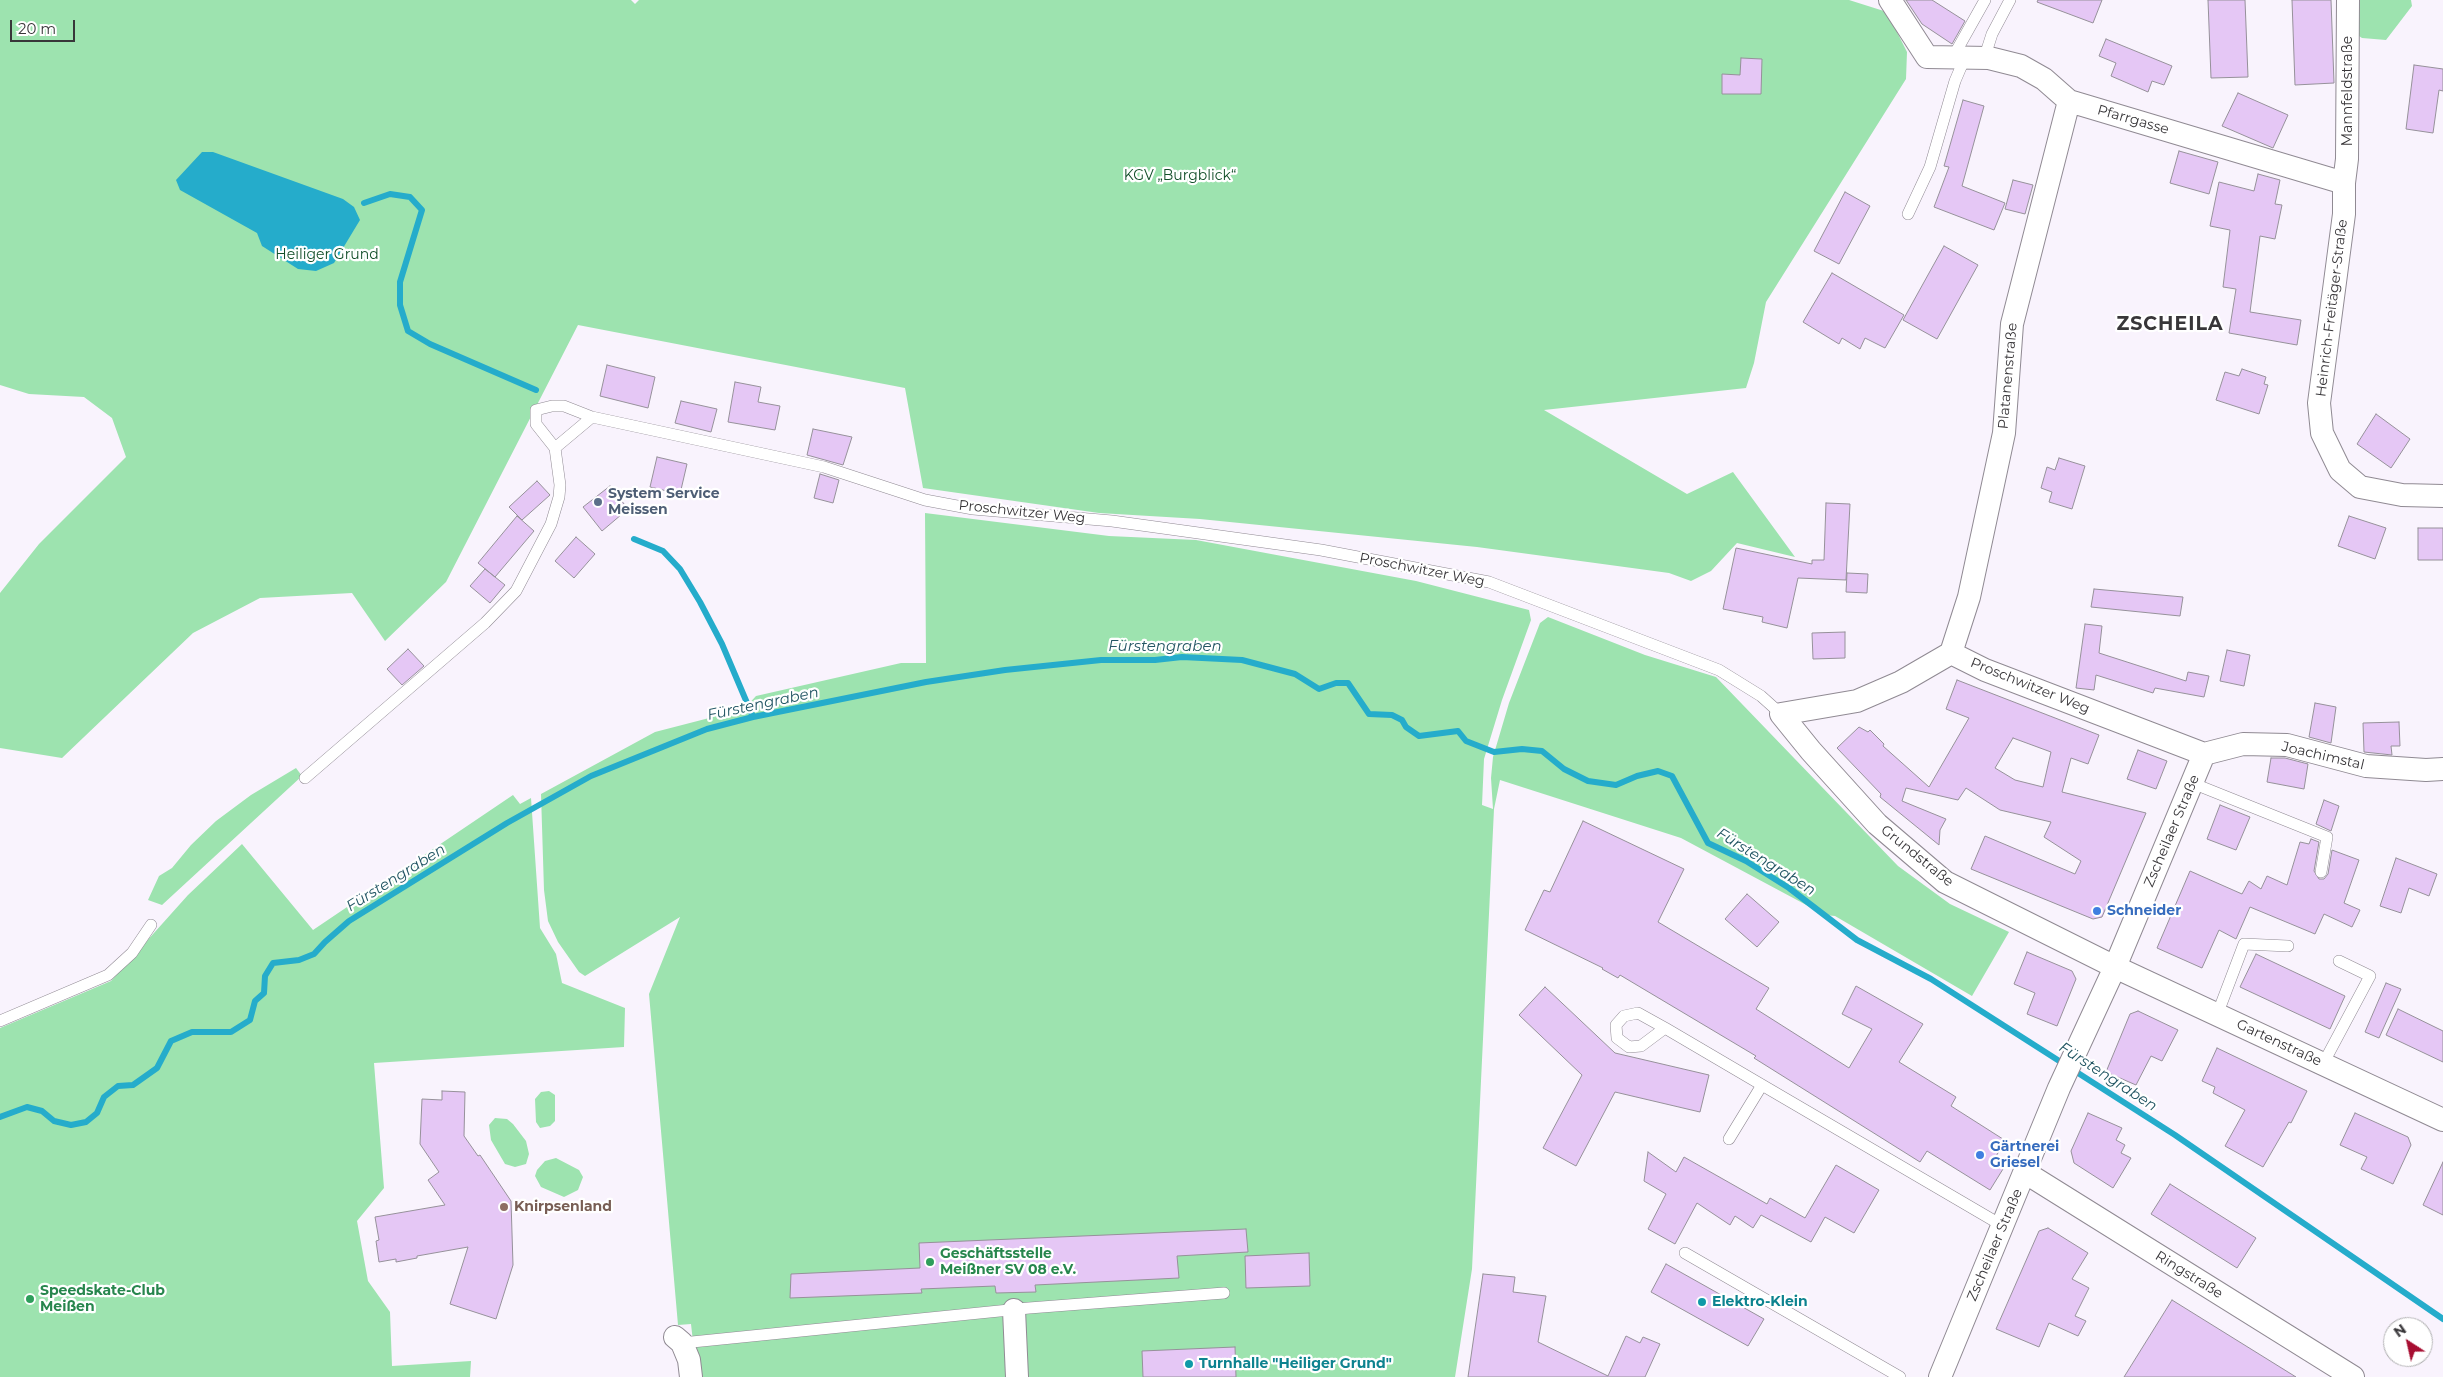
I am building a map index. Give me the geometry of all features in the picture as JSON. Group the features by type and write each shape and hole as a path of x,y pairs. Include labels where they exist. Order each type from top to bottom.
{"street":[{"name":"Pfarrgasse","path":"1890,0 1927,57 1967,58 2021,66 2044,79 2069,101 2344,183"},
{"name":"Mannfeldstraße","path":"2344,183 2347,159 2348,0"},
{"name":"Platanenstraße","path":"1951,653 1969,597 2004,433 2012,324 2069,101"},
{"name":"Heinrich-Freitäger-Straße","path":"2344,183 2344,214 2320,403 2322,433 2340,470 2360,487 2402,495 2443,496"},
{"path":"1781,714 1857,701 1901,682 1951,653"},
{"name":"Proschwitzer Weg","path":"1951,653 1985,670 2204,754"},
{"name":"Grundstraße","path":"1781,714 1811,751 1877,824 1945,882 2114,967"},
{"name":"Joachimstal","path":"2204,754 2243,744 2287,745 2366,766 2426,770 2443,769"},
{"name":"Zscheilaer Straße","path":"1940,1377 2026,1173 2059,1088 2114,967 2204,754"},
{"name":"Gartenstraße","path":"2114,967 2443,1120"},
{"name":"Ringstraße","path":"2026,1173 2353,1377"},
{"path":"1014,1310 1017,1377"},
{"path":"678,1340 689,1360 690,1377"}],"lane":[{"path":"1908,214 1930,167 1955,82 1967,58 1985,0"},
{"path":"1967,58 1992,34 2010,0"},
{"name":"Proschwitzer Weg","path":"555,448 536,424 536,410 564,406 592,417 824,467 925,500 974,509 1112,522 1311,549 1489,582 1719,670 1761,696 1781,714"},
{"path":"305,778 505,605 525,576 551,524 559,497 560,485 555,448 592,417"},
{"path":"2192,783 2327,838 2321,872"},
{"path":"0,1022 108,975 132,953 151,925"},
{"path":"2217,1015 2244,944 2288,946"},
{"path":"2323,1064 2370,976 2339,961"},
{"path":"1665,1028 2003,1226"},
{"path":"1729,1139 1762,1085"},
{"path":"1685,1253 1900,1377"},
{"path":"678,1340 1224,1292"}],"green space":[{"path":"0,0 631,0 635,4 639,0 1849,0 1887,12 1907,52 1906,79 1766,302 1754,363 1746,388 1544,410 1687,494 1733,472 1795,557 1737,543 1711,571 1691,581 1669,573 1477,547 1200,519 1099,513 923,488 905,388 578,325 446,582 385,641 352,593 260,598 193,633 62,758 0,748 0,593 39,544 126,457 112,418 84,397 29,394 0,385"},
{"path":"2357,0 2411,0 2412,6 2386,40 2362,38 2359,36"},
{"path":"925,513 1109,536 1196,540 1416,581 1529,610 1531,620 1502,700 1484,759 1482,805 1493,809 1491,778 1493,757 1509,703 1540,623 1548,617 1645,655 1716,677 1898,866 1950,904 2009,932 1972,996 1835,916 1825,915 1681,838 1500,780 1494,809 1472,1269 1455,1377 697,1377 691,1324 678,1325 649,994 680,917 585,976 579,972 558,942 548,921 544,890 541,794 655,732 744,709 756,696 901,663 926,663"},
{"path":"296,768 302,776 162,905 148,900 159,876 172,868 191,845 216,821 251,795"},
{"path":"513,795 520,804 531,798 540,928 556,954 562,983 625,1008 624,1047 374,1063 384,1188 357,1221 368,1281 390,1312 392,1366 471,1361 470,1377 0,1377 0,1028 111,981 188,895 242,844 313,930"},
{"path":"549,1091 555,1095 555,1121 550,1126 540,1128 536,1122 535,1099 541,1092"},
{"path":"495,1118 507,1119 526,1141 529,1154 526,1164 515,1167 505,1164 491,1140 489,1125"},
{"path":"556,1158 579,1170 583,1177 578,1190 564,1197 541,1187 535,1176 537,1170 545,1161"}],"water":[{"path":"202,152 213,152 343,199 354,207 360,220 334,263 316,271 298,269 262,246 257,233 180,190 176,180"}],"building":[{"path":"1906,0 1932,0 1965,21 1952,44 1922,24"},
{"path":"2038,0 2102,0 2093,23 2037,2"},
{"path":"2208,0 2245,0 2248,77 2211,78"},
{"path":"2292,0 2331,0 2334,83 2295,85"},
{"path":"2106,39 2172,66 2164,85 2152,81 2148,92 2111,76 2116,63 2099,56"},
{"path":"1741,58 1762,59 1761,94 1722,94 1722,74 1740,75"},
{"path":"2414,65 2443,69 2443,91 2439,90 2433,133 2406,129"},
{"path":"2238,93 2288,115 2273,148 2222,126"},
{"path":"1963,100 1984,106 1962,186 2005,203 1994,230 1934,207 1949,167 1944,166"},
{"path":"2179,151 2218,162 2209,194 2170,183"},
{"path":"2258,174 2280,180 2275,204 2282,205 2275,239 2260,236 2250,312 2301,320 2297,345 2229,333 2236,289 2223,287 2230,230 2210,226 2219,182 2254,191"},
{"path":"2013,180 2033,185 2025,214 2005,209"},
{"path":"1845,192 1870,206 1839,264 1814,251"},
{"path":"1944,246 1978,265 1937,339 1903,320"},
{"path":"1832,273 1904,315 1885,348 1865,338 1860,349 1842,338 1839,344 1803,322"},
{"path":"607,365 655,377 648,408 600,396"},
{"path":"2242,369 2266,377 2264,384 2268,385 2259,414 2216,400 2225,372 2239,376"},
{"path":"735,382 761,387 758,402 780,406 775,430 728,422"},
{"path":"681,401 717,409 711,432 675,423"},
{"path":"2376,414 2410,439 2391,468 2357,444"},
{"path":"813,429 852,437 843,465 807,455"},
{"path":"657,457 687,464 680,494 650,487"},
{"path":"2059,458 2085,466 2072,509 2049,502 2052,492 2041,488 2047,467 2055,470"},
{"path":"820,474 839,480 833,503 814,498"},
{"path":"537,481 550,495 522,520 509,507"},
{"path":"610,486 628,509 602,531 583,507"},
{"path":"1826,503 1850,504 1846,580 1798,578 1787,628 1762,622 1763,617 1723,609 1736,548 1812,564 1812,560 1824,560"},
{"path":"517,516 534,531 495,577 478,563"},
{"path":"2349,516 2386,528 2375,559 2338,546"},
{"path":"2418,528 2443,528 2443,560 2418,560"},
{"path":"576,537 595,554 574,578 555,561"},
{"path":"485,569 505,585 490,603 470,586"},
{"path":"1847,573 1868,574 1867,593 1846,592"},
{"path":"2094,589 2183,597 2180,616 2091,607"},
{"path":"2085,624 2102,626 2099,653 2186,681 2188,672 2209,676 2204,697 2155,688 2153,693 2096,675 2094,690 2076,688"},
{"path":"1845,632 1845,658 1813,659 1812,633"},
{"path":"408,649 424,666 402,685 387,669"},
{"path":"2227,650 2250,655 2244,686 2220,681"},
{"path":"1957,680 2099,735 2088,764 2071,758 2062,792 2146,813 2102,917 2093,919 1971,869 1985,836 2075,874 2081,861 2044,837 2051,822 2000,810 1966,788 1958,800 1906,788 1902,801 1946,819 1940,830 1939,845 1880,797 1881,794 1837,748 1859,727 1868,732 1870,730 1884,744 1883,746 1929,787 1969,718 1946,709","holes":["2013,738 2051,752 2043,787 2015,780 1995,768"]},
{"path":"2315,703 2336,707 2331,743 2309,737"},
{"path":"2399,722 2400,746 2391,746 2392,755 2364,752 2363,723"},
{"path":"2138,750 2167,761 2156,789 2127,779"},
{"path":"2271,758 2285,758 2308,764 2304,789 2267,782"},
{"path":"2324,800 2339,806 2331,831 2316,824"},
{"path":"2220,805 2250,817 2236,850 2207,839"},
{"path":"1583,821 1684,869 1658,922 1769,988 1756,1009 1849,1068 1872,1029 1842,1014 1856,986 1923,1024 1899,1062 1956,1097 1951,1106 2006,1141 1992,1162 2003,1169 1990,1190 1927,1151 1920,1162 1754,1058 1756,1056 1620,975 1618,978 1603,968 1525,930 1544,890 1550,892"},
{"path":"2311,839 2319,842 2314,871 2319,879 2324,879 2328,874 2332,850 2359,860 2344,903 2360,910 2352,927 2324,914 2315,934 2250,907 2236,939 2219,930 2202,968 2157,948 2190,871 2242,894 2249,881 2261,889 2267,876 2287,885 2300,842 2309,844"},
{"path":"2396,858 2437,874 2429,896 2409,888 2401,913 2380,906"},
{"path":"1747,894 1779,922 1757,947 1725,919"},
{"path":"2027,952 2072,971 2076,979 2057,1026 2027,1014 2035,993 2014,984"},
{"path":"2256,954 2345,996 2330,1029 2240,987"},
{"path":"2386,983 2401,989 2379,1038 2365,1032"},
{"path":"1545,987 1615,1053 1709,1075 1700,1112 1615,1092 1576,1166 1543,1148 1582,1075 1519,1015"},
{"path":"2398,1009 2443,1031 2443,1062 2386,1035"},
{"path":"2138,1011 2178,1030 2162,1061 2151,1056 2136,1085 2106,1072 2130,1014"},
{"path":"2217,1048 2307,1091 2291,1123 2289,1122 2263,1167 2225,1146 2245,1110 2213,1093 2215,1087 2202,1081"},
{"path":"442,1091 465,1092 464,1136 478,1156 480,1155 511,1201 513,1265 496,1319 450,1304 468,1247 417,1256 417,1258 396,1262 396,1259 379,1262 376,1241 379,1240 375,1217 445,1205 428,1180 439,1172 420,1144 422,1099 442,1100"},
{"path":"2088,1113 2122,1128 2116,1140 2125,1145 2121,1153 2131,1158 2113,1188 2074,1163 2071,1151"},
{"path":"2355,1113 2408,1137 2411,1145 2393,1184 2361,1169 2367,1157 2340,1145"},
{"path":"1648,1152 1676,1172 1684,1157 1767,1204 1770,1198 1805,1218 1836,1165 1879,1190 1854,1233 1825,1217 1811,1242 1761,1215 1753,1228 1735,1216 1730,1225 1697,1203 1675,1244 1648,1229 1666,1194 1644,1181"},
{"path":"2443,1162 2443,1215 2423,1205"},
{"path":"2170,1184 2256,1238 2237,1268 2151,1214"},
{"path":"2048,1228 2088,1253 2072,1279 2089,1288 2075,1316 2086,1321 2078,1336 2049,1323 2039,1347 1996,1329 2039,1231"},
{"path":"1246,1229 1248,1252 1177,1256 1179,1278 1035,1285 1036,1292 996,1293 995,1286 921,1289 922,1293 790,1298 791,1274 920,1268 919,1243"},
{"path":"1309,1253 1310,1286 1246,1288 1245,1256"},
{"name":"Elektro-Klein","path":"1666,1264 1764,1319 1748,1346 1651,1292"},
{"path":"1483,1274 1515,1277 1513,1292 1546,1296 1538,1342 1608,1376 1626,1336 1640,1343 1643,1337 1660,1344 1645,1377 1468,1377"},
{"path":"2172,1300 2296,1377 2124,1377"},
{"name":"Turnhalle \"Heiliger Grund\"","path":"1235,1347 1236,1377 1143,1377 1142,1351"}],"waterway":[{"path":"364,203 390,194 410,197 422,210 400,282 400,305 408,331 430,344 536,390"},
{"path":"634,539 663,551 680,569 722,644 753,717"},
{"name":"Fürstengraben","path":"0,1117 27,1107 42,1111 54,1121 71,1125 86,1122 97,1113 104,1097 118,1086 133,1085 157,1068 171,1041 192,1032 231,1032 250,1020 255,1001 264,993 265,976 273,963 299,960 314,954 349,921 507,823 591,776 707,729 753,717 926,682 1005,670 1101,660 1155,660 1182,657 1242,660 1295,674 1319,689 1336,683 1348,683 1369,714 1392,715 1402,720 1406,727 1419,736 1458,731 1466,741 1494,752 1522,749 1542,751 1564,769 1588,781 1616,785 1637,776 1658,771 1672,776 1708,843 1746,861 1789,888 1857,940 1931,979 2175,1135 2443,1319"}],"place":[{"name":"System Service Meissen","path":"598,502"},
{"name":"Schneider","path":"2097,911"},
{"name":"Gärtnerei Griesel","path":"1980,1155"},
{"name":"Knirpsenland","path":"504,1207"},
{"name":"Geschäftsstelle Meißner SV 08 e.V.","path":"930,1262"},
{"name":"Speedskate-Club Meißen","path":"30,1299"},
{"name":"Elektro-Klein","path":"1702,1302"},
{"name":"Turnhalle \"Heiliger Grund\"","path":"1189,1364"}],"district":[{"name":"ZSCHEILA","path":"2170,324"}],"park label":[{"name":"KGV „Burgblick“","path":"1180,176"},
{"name":"Heiliger Grund","path":"327,255"}]}
